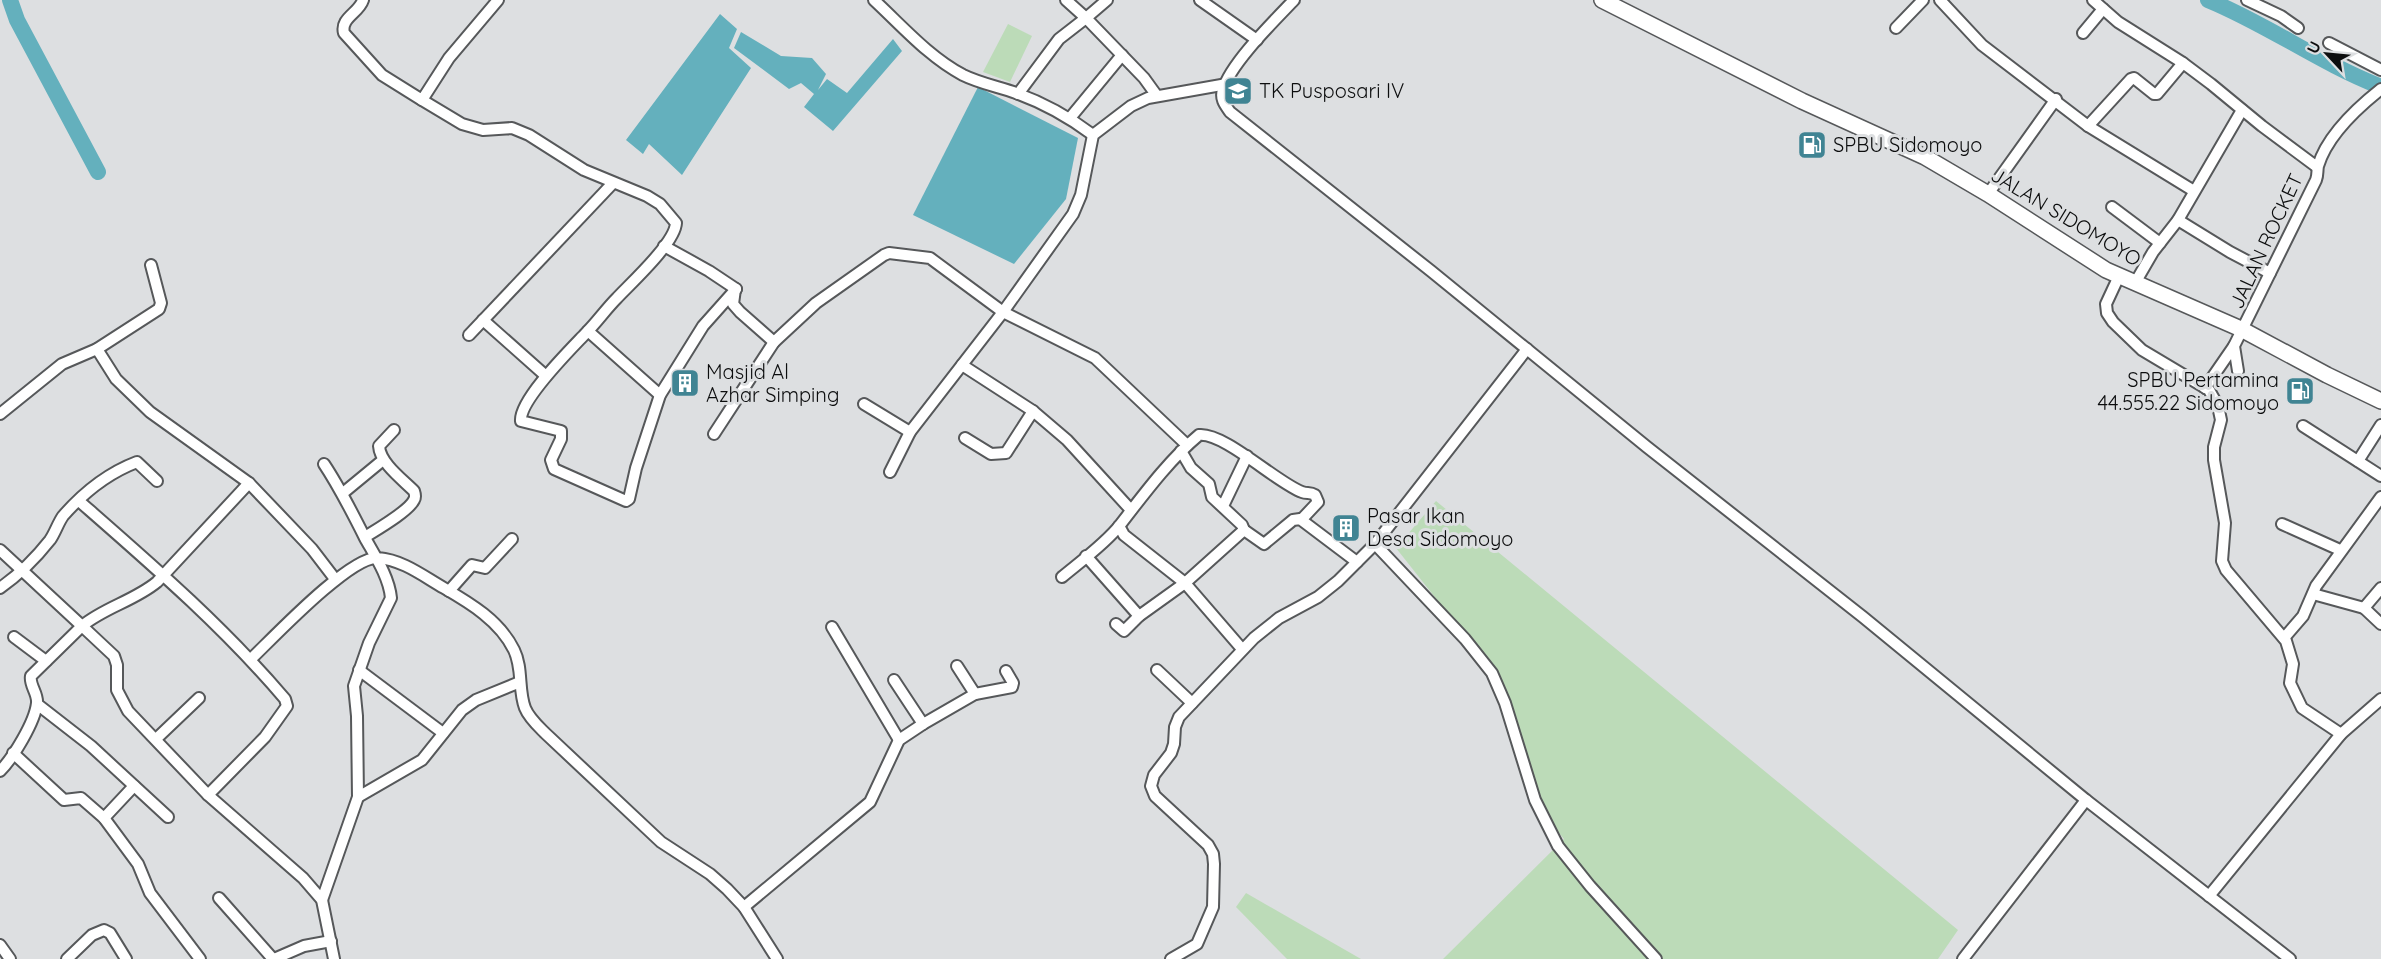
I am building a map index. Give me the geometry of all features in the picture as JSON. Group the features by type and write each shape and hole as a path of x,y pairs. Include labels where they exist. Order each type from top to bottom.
{"main road":[{"name":"JALAN SIDOMOYO","path":"1602,0 1802,100 1926,158 2119,276 2243,330 2327,375 2380,398"}],"street":[{"path":"363,0 362,5 345,22 344,33 382,75 462,124 483,130 512,128 529,135 584,170 647,196 660,204 674,219 676,227 639,278 616,298 546,376 522,411 521,421 561,431 561,439 551,460 554,469 626,501 630,498 636,468 660,395 703,326 736,289"},
{"path":"422,100 448,58 498,0"},
{"path":"874,0 935,57 951,68 966,77 1018,94 1070,118 1093,135"},
{"path":"1066,0 1144,78 1157,96"},
{"path":"1018,94 1059,39 1107,0"},
{"path":"1293,0 1257,40 1222,91 1223,102 1230,112 1863,617 2086,801 2290,959"},
{"path":"1896,28 1923,0"},
{"path":"1940,0 1983,45 2056,99 2088,126 2194,191"},
{"path":"2093,0 2118,22 2184,63 2318,167"},
{"path":"2247,0 2281,15 2298,28"},
{"path":"1207,2 1257,40"},
{"path":"2083,33 2103,9"},
{"path":"2329,43 2381,70"},
{"path":"1070,118 1122,55"},
{"path":"2088,126 2131,79 2135,79 2157,94 2184,63"},
{"path":"890,472 910,432 1003,312 1061,233 1078,205 1093,135 1131,106 1157,96 1227,84"},
{"name":"JALAN ROCKET","path":"2205,388 2243,330 2316,180 2318,167 2332,141 2344,124 2381,89"},
{"path":"1988,194 2056,99"},
{"path":"2135,284 2160,243 2178,220 2242,110"},
{"path":"469,335 613,183"},
{"path":"2112,207 2160,243"},
{"path":"2178,220 2270,273"},
{"path":"664,246 736,289"},
{"path":"714,434 774,342 816,303 889,253 930,258 1003,312 1095,358 1184,448 1191,468 1209,484 1212,497 1242,525 1244,530 1264,544 1293,520 1302,519 1318,502 1317,496 1311,493 1305,494 1247,456 1203,434 1199,435 1184,448 1119,526 1062,577"},
{"path":"0,414 62,364 97,349 161,306 151,265"},
{"path":"2119,276 2106,304 2107,313 2113,322 2142,350 2205,388 2218,406 2221,420 2214,447 2214,460 2215,474 2222,493 2225,523 2222,561 2226,570 2284,638 2293,664 2290,683 2302,708 2341,734"},
{"path":"736,289 733,304 774,342"},
{"path":"483,320 546,376"},
{"path":"588,331 660,395"},
{"path":"2234,346 2238,371"},
{"path":"97,349 116,379 150,412 249,483 312,549 335,579"},
{"path":"1172,958 1197,944 1210,917 1215,889 1213,854 1208,845 1155,796 1151,786 1154,775 1171,753 1176,721 1242,649 1279,618 1318,597 1375,544 1401,507 1527,349"},
{"path":"962,364 1033,411 1067,440 1131,510"},
{"path":"864,404 910,432"},
{"path":"965,438 991,454 1006,453 1033,411"},
{"path":"2358,461 2381,424"},
{"path":"2303,426 2381,476"},
{"path":"365,537 398,515 414,501 416,496 414,490 383,460 378,448 394,430"},
{"path":"1222,506 1247,456"},
{"path":"343,493 383,460"},
{"path":"0,588 22,572 52,538 63,517 100,480 137,462 157,481"},
{"path":"322,900 358,797 357,716 354,688 359,670 391,598 390,591 370,560 365,537 343,493 324,464"},
{"path":"0,771 33,718 37,704 30,678 82,626 105,609 143,594 164,575 249,483"},
{"path":"2284,638 2303,615 2316,586 2340,550 2381,497"},
{"path":"79,501 164,575 251,659 285,699 287,706 265,736 208,795"},
{"path":"1302,519 1337,549 1346,551 1357,562"},
{"path":"2282,524 2340,550"},
{"path":"1119,526 1124,535 1185,583 1242,649"},
{"path":"1116,624 1124,631 1139,616 1185,583 1244,530"},
{"path":"450,591 472,566 485,568 512,539"},
{"path":"1375,544 1465,639 1492,673 1505,703 1535,800 1558,846 1590,886 1656,959"},
{"path":"0,550 114,656 117,665 117,690 128,711 208,795 303,878 322,900 334,959"},
{"path":"1086,556 1139,616"},
{"path":"251,659 335,579 370,560 402,564 473,604 498,628 514,649 526,711 545,734 661,842 710,874 744,907 777,959"},
{"path":"2364,608 2381,588"},
{"path":"2313,594 2364,608 2381,624"},
{"path":"832,627 899,740"},
{"path":"14,637 46,661"},
{"path":"957,666 975,694"},
{"path":"359,670 443,733"},
{"path":"1157,670 1192,703"},
{"path":"744,907 870,802 899,740 975,694 1012,687 1013,683 1006,671"},
{"path":"894,680 923,724"},
{"path":"358,797 418,763 462,710 476,700 520,682"},
{"path":"156,739 199,698"},
{"path":"2208,896 2341,734 2381,699"},
{"path":"37,704 91,746 168,817"},
{"path":"13,753 63,801 81,798 104,818 138,864 150,893 200,959"},
{"path":"104,818 134,786"},
{"path":"1963,959 2086,801"},
{"path":"219,898 273,959 304,946 331,942"},
{"path":"67,959 92,935 104,930 110,933 126,959"},
{"path":"0,945 10,959"}],"shaded area":[{"name":"TK Pusposari IV","path":"1237,75 1252,87 1237,105 1225,95"}],"green space":[{"path":"1008,24 1032,36 1010,82 983,72"},
{"path":"1436,501 1958,930 1938,959 1443,959 1564,839 1548,820 1505,686 1396,548"},
{"path":"1246,893 1361,959 1287,959 1236,907"}],"water":[{"path":"720,14 737,29 729,48 751,68 682,175 649,144 643,154 626,140"},
{"path":"741,32 781,56 812,58 826,74 818,90 827,79 847,93 893,39 902,51 833,131 804,107 814,94 801,83 789,89 734,48"},
{"path":"978,87 1078,138 1066,199 1014,264 913,215"}],"waterway":[{"path":"10,0 17,20 98,172"},
{"path":"2208,0 2251,20 2357,77 2379,86"}],"place":[{"name":"TK Pusposari IV","path":"1238,91"},
{"name":"SPBU Sidomoyo","path":"1812,145"},
{"name":"Masjid Al Azhar Simping","path":"685,383"},
{"name":"SPBU Pertamina 44.555.22 Sidomoyo","path":"2300,391"},
{"name":"Pasar Ikan Desa Sidomoyo","path":"1346,528"}]}
